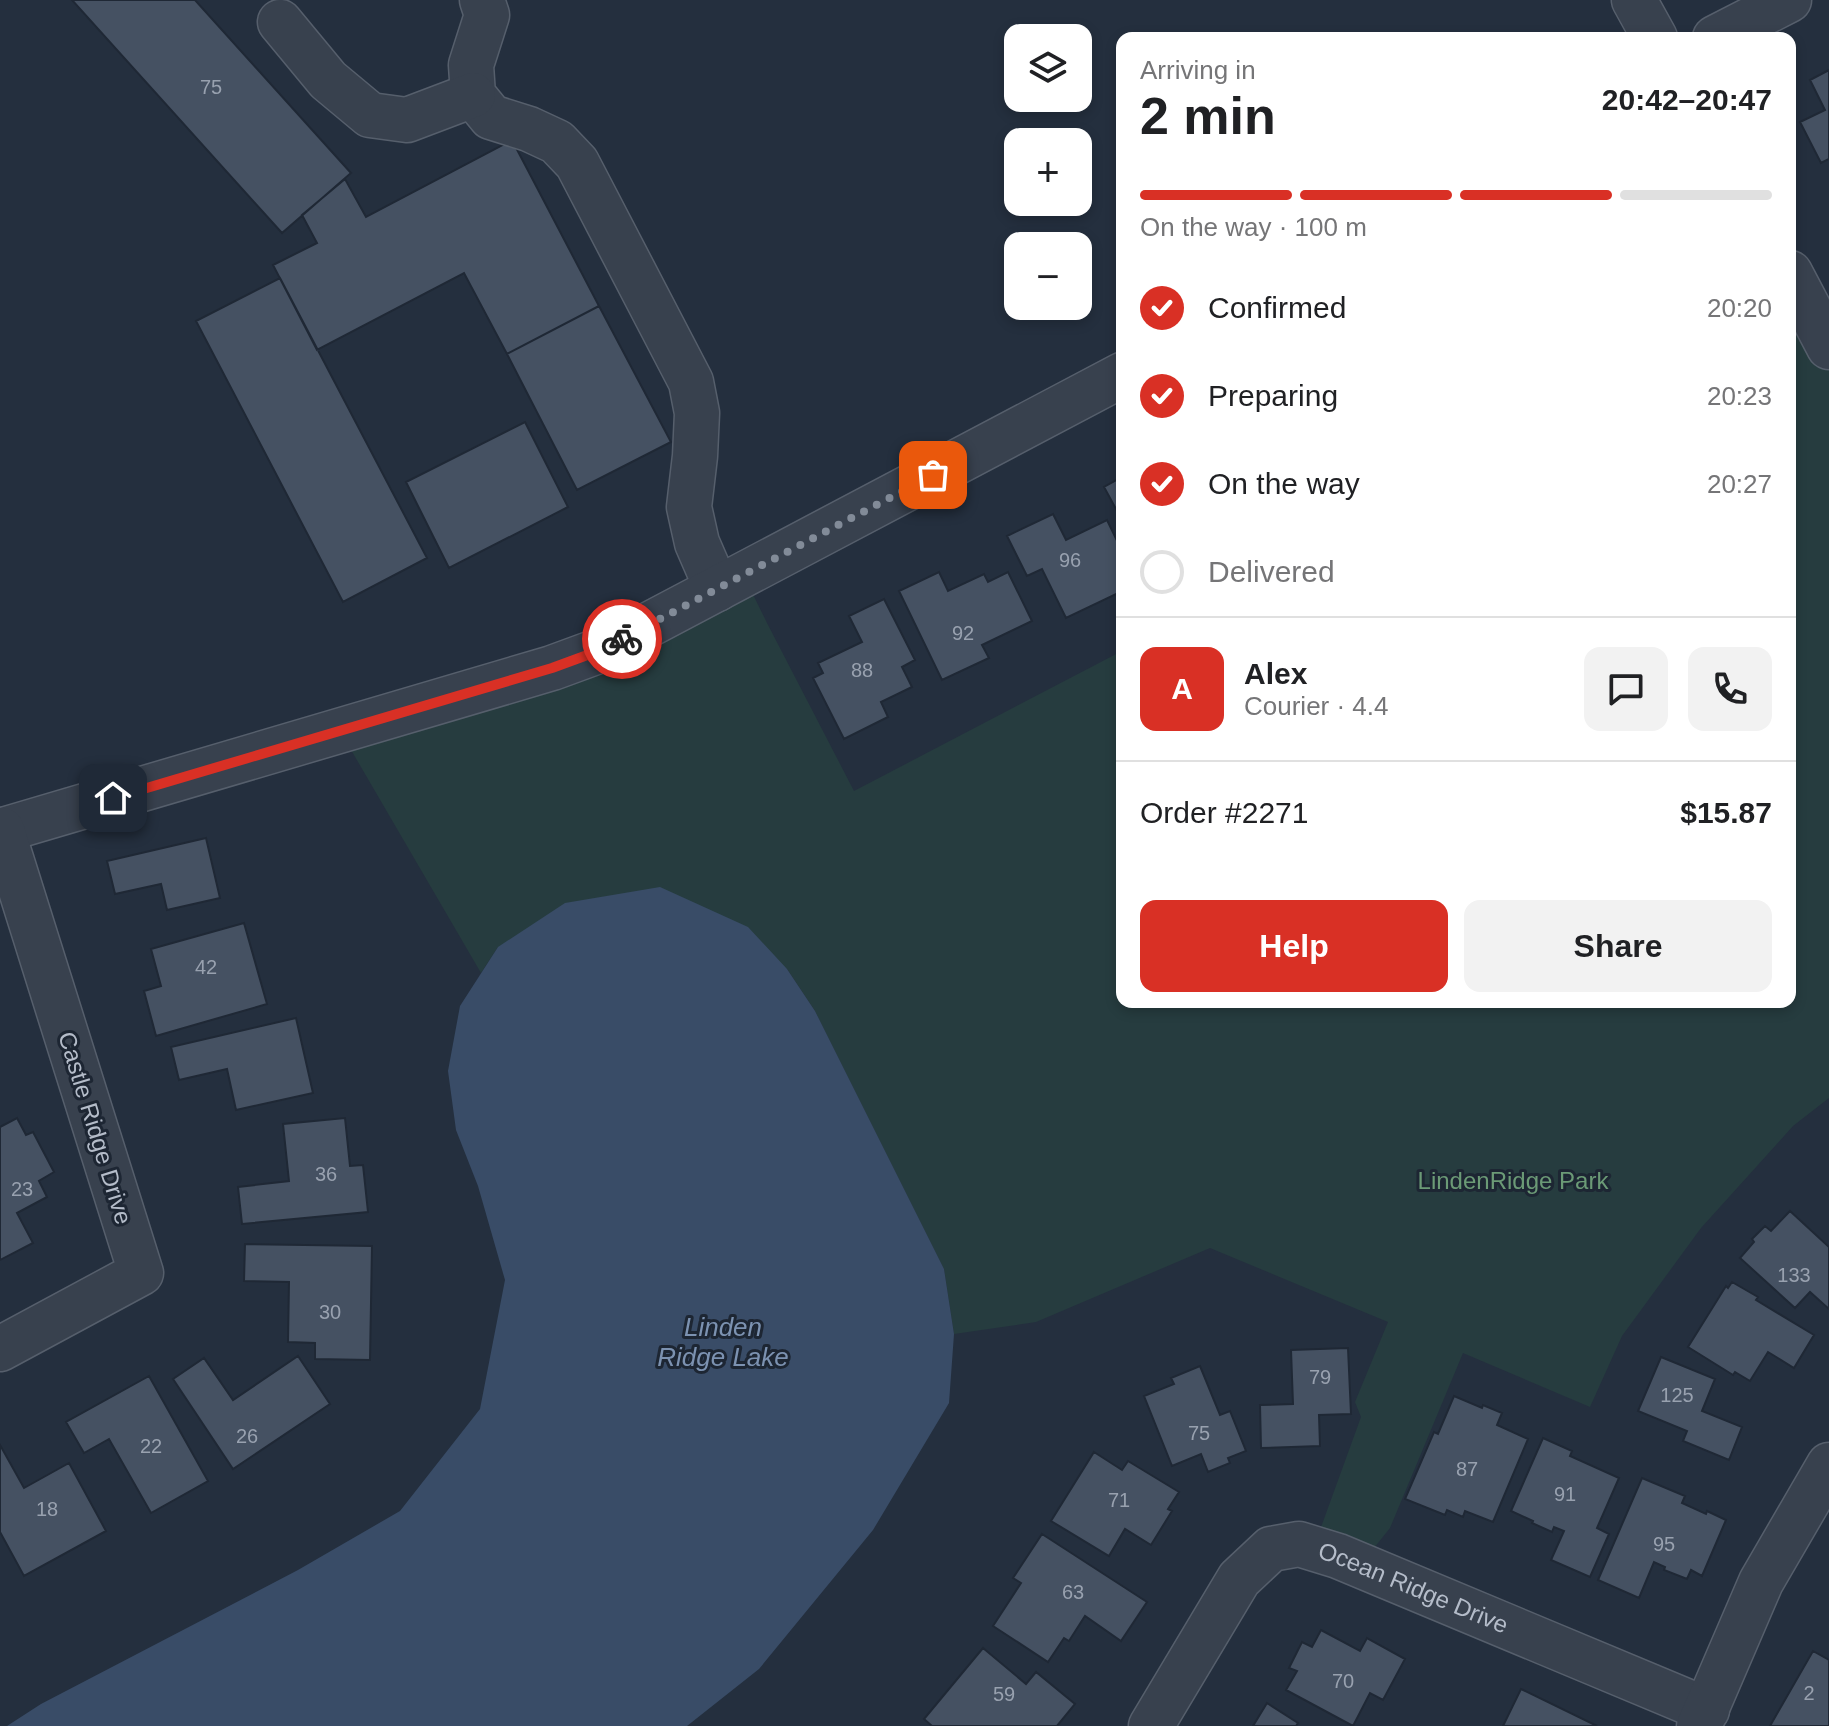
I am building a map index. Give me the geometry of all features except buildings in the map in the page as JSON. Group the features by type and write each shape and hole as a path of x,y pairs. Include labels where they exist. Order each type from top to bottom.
{"street":[{"path":"482,0 487,15 471,65 473,95 491,117 557,142 577,163 691,382 697,413 689,507 697,543 717,589"},
{"path":"1634,0 1652,32"},
{"path":"1727,32 1789,0"},
{"path":"280,22 328,80 370,115 407,120 473,95"},
{"path":"1796,284 1829,347"},
{"path":"1,830 552,668 601,650 1116,378"},
{"name":"Castle Ridge Drive","path":"0,1349 141,1273 1,830"},
{"path":"1703,1718 1761,1582 1816,1515 1829,1465"},
{"name":"Ocean Ridge Drive","path":"1151,1726 1239,1579 1271,1549 1299,1544 1338,1556 1703,1718"}],"green space":[{"name":"LindenRidge Park","path":"1796,307 1829,347 1829,1098 1793,1126 1701,1228 1622,1336 1590,1407 1463,1353 1390,1528 1374,1548 1320,1530 1361,1417 1355,1402 1388,1322 1210,1248 1036,1322 954,1334 944,1269 815,1011 787,969 498,947 481,973 340,731 743,574 854,791 1116,654 1116,1008 1796,1008"}],"water":[{"name":"Linden Ridge Lake","path":"660,887 748,927 787,969 815,1011 944,1269 954,1334 949,1403 873,1530 759,1669 687,1726 7,1726 41,1704 298,1570 400,1511 480,1409 505,1280 478,1186 456,1130 448,1071 460,1006 498,947 565,903"}],"way so far":[{"path":"622,639 933,475"}],"route":[{"path":"113,798 552,668 622,639"}]}
